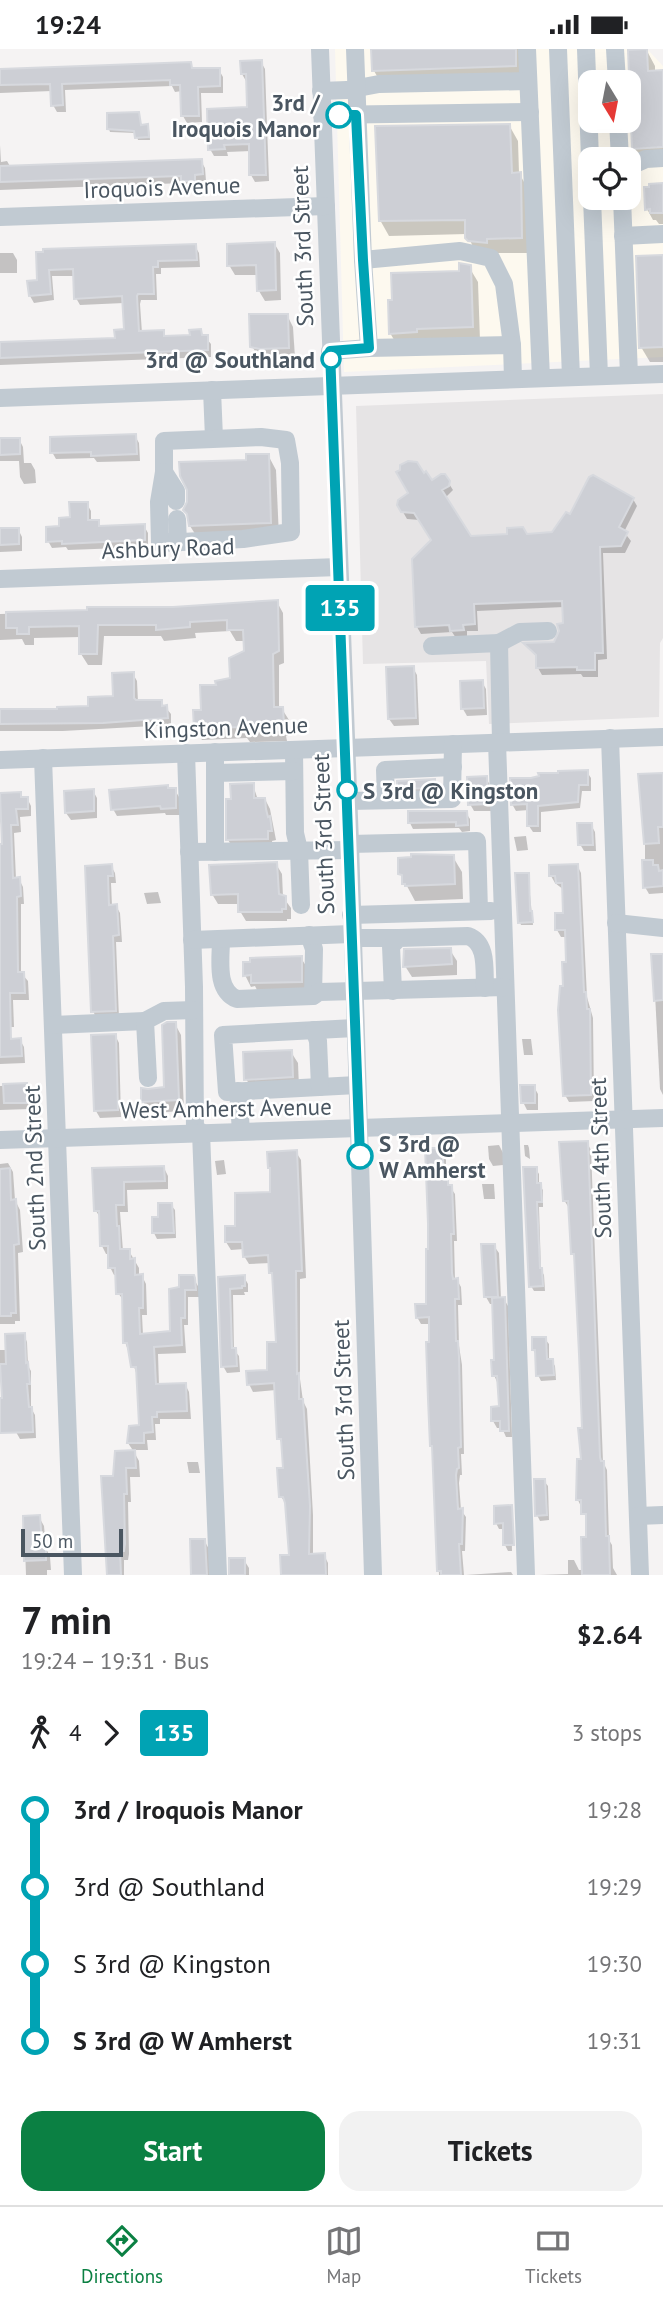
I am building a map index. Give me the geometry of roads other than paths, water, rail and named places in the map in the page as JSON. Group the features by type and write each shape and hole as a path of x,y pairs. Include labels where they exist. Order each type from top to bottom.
{"street":[{"name":"South 3rd Street","path":"320,49 350,847 373,1575"},
{"path":"355,49 369,348"},
{"path":"527,49 541,378"},
{"path":"558,49 571,377"},
{"path":"586,49 587,70"},
{"path":"615,49 616,70"},
{"path":"321,91 379,84 529,96"},
{"path":"322,115 356,115 529,96 578,94"},
{"path":"641,161 663,158"},
{"name":"Iroquois Avenue","path":"0,217 326,206"},
{"path":"592,210 599,376"},
{"path":"622,210 629,375"},
{"path":"623,236 663,234"},
{"path":"363,260 460,251 491,258 504,284 512,345 513,379"},
{"path":"330,351 512,345"},
{"path":"0,398 663,374"},
{"path":"212,390 214,438"},
{"path":"261,437 285,440 290,463 291,532 257,538 174,543 164,472 164,441 261,437"},
{"path":"164,472 176,491 174,543"},
{"path":"257,538 258,569"},
{"name":"Ashbury Road","path":"0,579 339,567"},
{"path":"432,646 499,643 520,632 548,631"},
{"path":"499,643 502,911 512,1122 526,1575"},
{"name":"Kingston Avenue","path":"0,760 663,737"},
{"name":"South 4th Street","path":"610,738 640,1575"},
{"path":"348,801 452,799 453,744"},
{"path":"294,750 295,833 299,850 301,905"},
{"path":"215,752 215,852"},
{"path":"186,753 198,1133 218,1575"},
{"name":"South 2nd Street","path":"43,758 73,1575"},
{"path":"386,800 385,770 453,767"},
{"path":"215,773 294,771"},
{"path":"189,852 299,850 477,841 479,911"},
{"path":"351,915 502,911"},
{"path":"616,923 663,928"},
{"path":"192,940 309,935 399,938 468,936 474,938 482,948 485,988"},
{"path":"309,935 314,949 313,996"},
{"path":"393,991 391,946 399,938"},
{"path":"221,939 222,980 225,989 230,996 243,1000 313,996 320,992 505,987"},
{"path":"53,1025 145,1021 164,1011 194,1010"},
{"path":"145,1021 148,1078"},
{"path":"355,1028 223,1035 227,1092 357,1085"},
{"path":"314,1030 318,1041 320,1087"},
{"path":"238,1091 241,1131"},
{"name":"West Amherst Avenue","path":"0,1140 663,1118"},
{"path":"638,1516 663,1515"}],"place":[{"name":"3rd / Iroquois Manor","path":"339,115"},
{"name":"3rd @ Southland","path":"331,359"},
{"name":"S 3rd @ Kingston","path":"347,790"},
{"name":"S 3rd @ W Amherst","path":"360,1156"}]}
